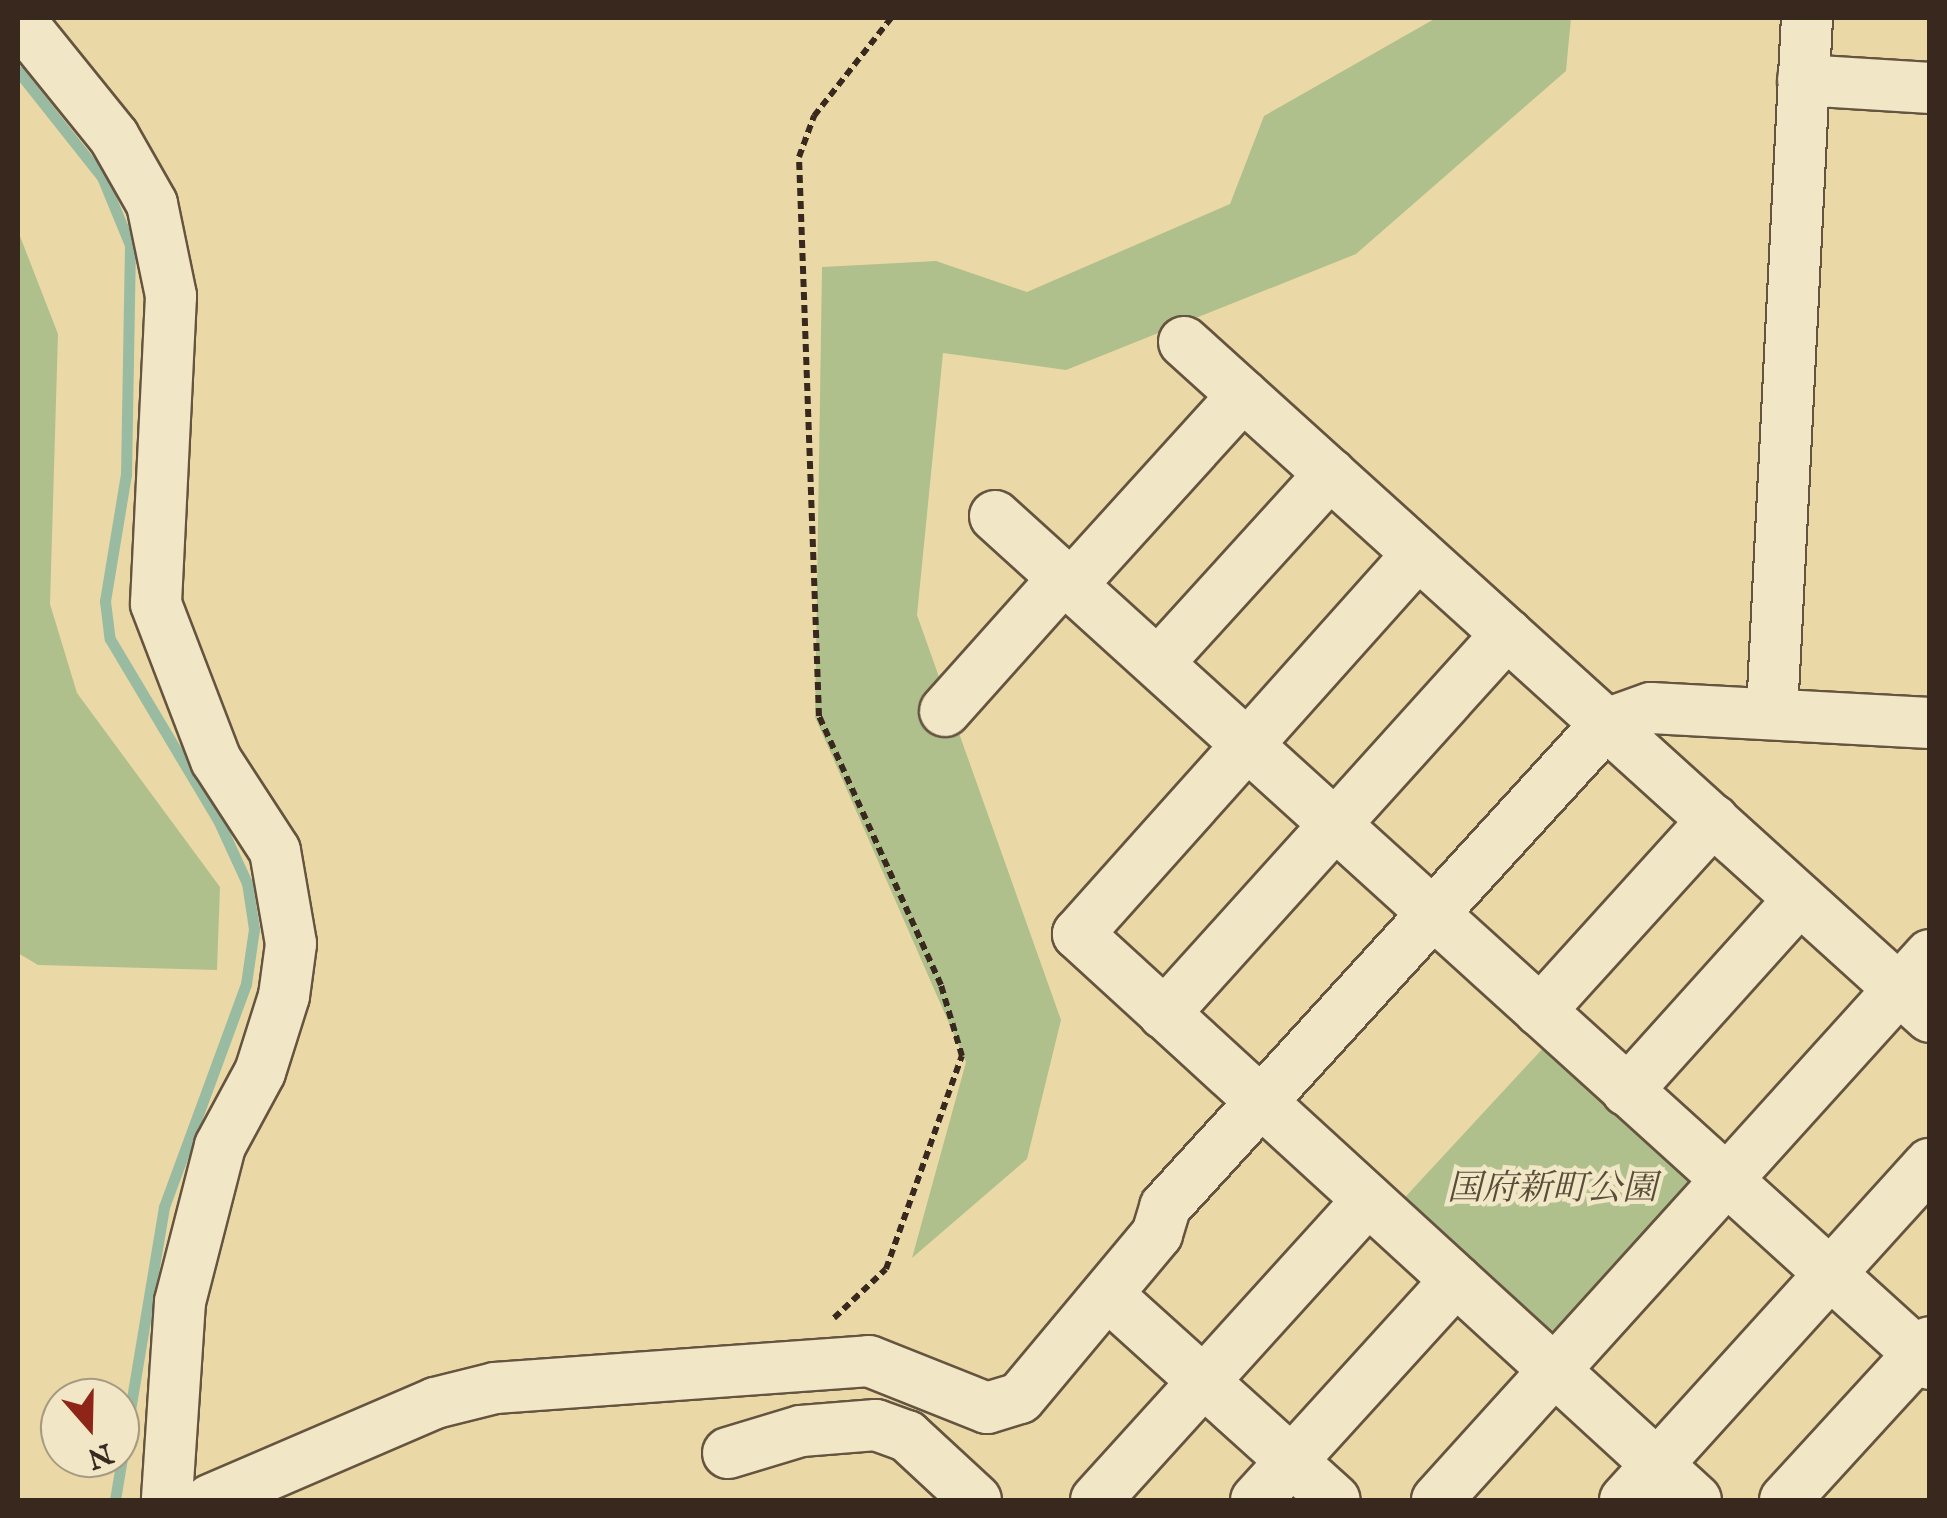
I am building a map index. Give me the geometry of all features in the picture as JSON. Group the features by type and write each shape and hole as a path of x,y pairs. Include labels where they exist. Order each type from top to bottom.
{"street":[{"path":"18,18 114,137 152,204 171,296 156,604 216,760 275,851 291,944 284,996 260,1072 220,1146 180,1302 166,1500"},
{"path":"1772,714 1806,18"},
{"path":"1803,80 1930,88"},
{"path":"1184,342 1800,899 1919,987 1725,1180 1437,1500"},
{"path":"945,711 1243,395"},
{"path":"1158,663 1330,474"},
{"path":"995,516 1830,1276 1926,1353 1785,1500"},
{"path":"1418,554 1078,934 1554,1369 1641,1483 1696,1500"},
{"path":"1164,1014 1507,634"},
{"path":"210,1500 436,1403 495,1388 870,1361 987,1408 1040,1385 1158,1234 1166,1208 1606,724 1651,708 1930,723"},
{"path":"1540,1010 1713,820"},
{"path":"1627,1091 1800,899"},
{"path":"1641,1483 1930,1164"},
{"path":"1096,1500 1368,1200"},
{"path":"1256,1500 1456,1280"},
{"path":"1109,1296 1336,1500"},
{"path":"728,1453 801,1431 876,1425 906,1436 953,1493"}],"path":[{"path":"826,1321 863,1300 886,1269 962,1056 940,985 818,716 799,157 814,116 891,18"}],"green space":[{"path":"1436,18 1571,18 1566,71 1356,254 1066,370 943,353 917,615 1061,1020 1027,1159 912,1258 966,1062 815,717 822,267 936,261 1027,292 1230,204 1264,116"},
{"path":"18,231 58,334 50,604 77,693 220,887 217,970 38,965 18,953"},
{"name":"国府新町公園","path":"1546,1045 1691,1172 1692,1190 1553,1342 1396,1207"}],"waterway":[{"path":"18,71 102,177 130,245 126,474 105,601 110,639 218,820 247,883 254,929 246,984 164,1207 115,1500"}]}
